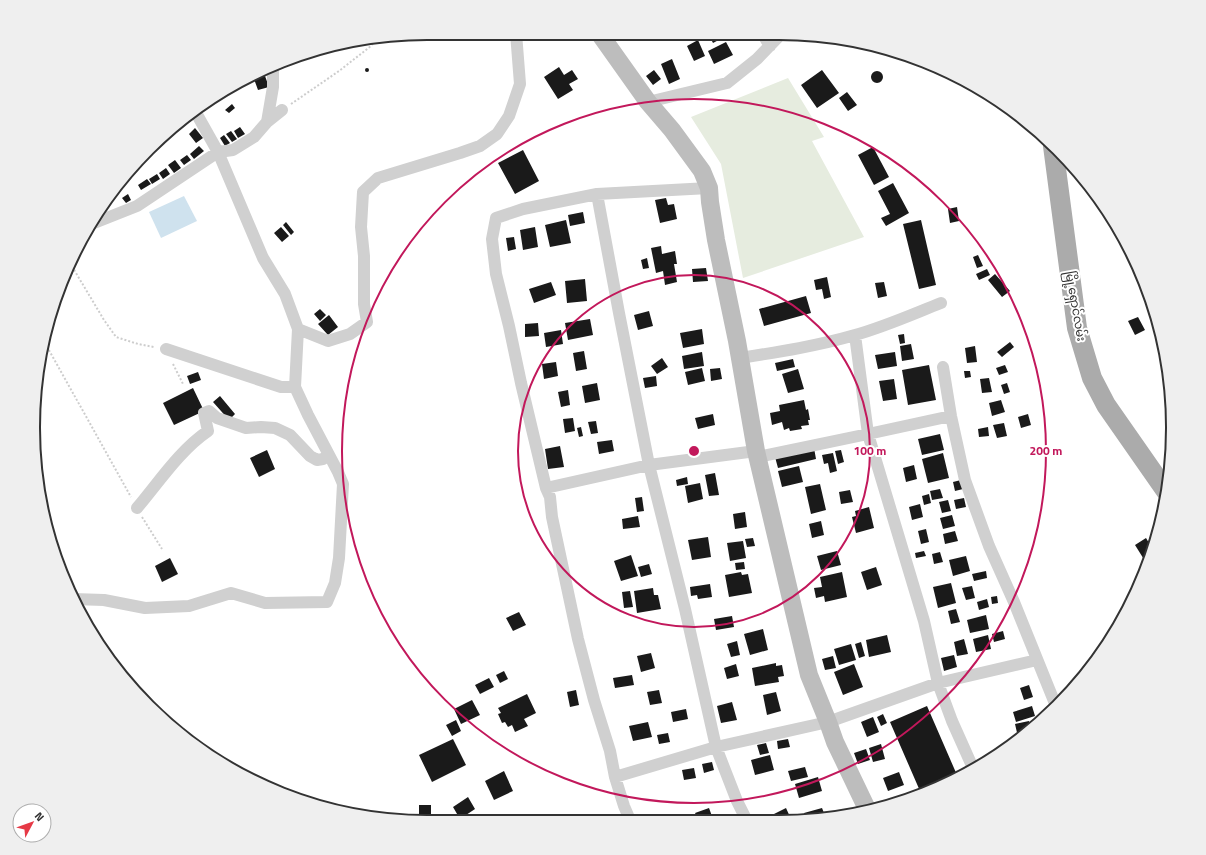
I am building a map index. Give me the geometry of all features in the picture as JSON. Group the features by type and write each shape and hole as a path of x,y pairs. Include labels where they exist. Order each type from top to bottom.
{"main road":[{"path":"604,40 648,102 672,130 702,170 709,188 716,240 740,358 757,454 809,675 835,742 865,805"},
{"name":"မြို့ရှောင်လမ်း","path":"1054,154 1077,328 1092,378 1106,405 1162,485"}],"street":[{"path":"298,329 328,341 350,334 367,322 364,304 364,256 361,226 363,192 378,178 480,146 497,134 509,116 520,84 517,40"},
{"path":"766,40 770,46"},
{"path":"648,102 727,83 757,59 776,40"},
{"path":"267,122 273,87 273,72"},
{"path":"100,221 137,206 218,152 233,150 254,137 267,122 282,110"},
{"path":"80,599 104,600 145,608 189,606 231,593 264,603 326,602 335,583 339,558 343,484 295,387 298,329 285,294 263,258 218,152 198,116"},
{"path":"628,815 615,777 610,751 594,700 578,639 552,517 550,497 546,488 496,274 492,239 496,218 523,209 597,194 709,188"},
{"path":"597,194 649,465 686,609 716,747 744,815"},
{"path":"740,358 794,350 855,335 892,323 941,303"},
{"path":"855,335 868,434 924,621 938,683 952,721 971,764"},
{"path":"166,349 282,387 295,387"},
{"path":"943,367 951,416 968,487 989,546 1014,602 1054,701"},
{"path":"137,508 185,450 208,431 204,413 209,411 217,418 246,428 275,428 290,435 310,456 317,460 323,459 328,455"},
{"path":"546,488 649,465 757,454 868,434 951,416"},
{"path":"615,777 716,747 828,722 938,683 1037,660"}],"path":[{"path":"282,110 339,71 373,44"},
{"path":"74,269 104,320 116,336 138,344 166,349 183,384"},
{"path":"48,348 137,508 162,549"}],"shaded area":[{"path":"788,78 824,137 812,141 864,237 743,278 721,164 691,117"}],"water":[{"path":"184,196 197,221 161,238 149,212"}],"building":[{"path":"698,40 705,56 694,61 687,46"},
{"path":"712,40 719,40 713,43"},
{"path":"726,42 733,55 714,64 708,51"},
{"path":"672,59 680,79 669,84 661,64"},
{"path":"559,67 564,75 572,70 578,79 569,84 573,90 558,99 544,77"},
{"path":"365,68 369,68 369,72 365,72"},
{"path":"654,70 661,79 653,85 646,76"},
{"path":"822,70 839,93 817,108 801,85"},
{"path":"875,71 879,71 883,77 879,83 875,83 871,79 871,75"},
{"path":"265,76 269,87 258,90 255,81"},
{"path":"847,92 857,105 848,111 839,98"},
{"path":"232,104 235,108 229,113 225,110"},
{"path":"240,127 245,134 238,138 234,131"},
{"path":"195,128 203,138 196,143 189,134"},
{"path":"231,131 237,139 232,142 226,134"},
{"path":"224,135 230,143 225,146 220,138"},
{"path":"199,146 204,151 194,159 190,154"},
{"path":"873,147 889,177 874,185 858,155"},
{"path":"523,150 539,181 515,194 498,163"},
{"path":"187,155 191,160 184,165 180,160"},
{"path":"175,160 181,168 174,173 168,165"},
{"path":"166,168 170,174 163,179 159,173"},
{"path":"157,174 160,179 152,184 149,179"},
{"path":"147,179 151,184 141,190 138,185"},
{"path":"893,183 909,213 886,226 881,218 890,214 878,191"},
{"path":"128,194 131,200 126,203 122,198"},
{"path":"666,198 668,205 674,204 677,219 660,223 655,200"},
{"path":"957,207 959,221 950,223 948,209"},
{"path":"583,212 585,223 570,226 568,215"},
{"path":"566,220 571,243 550,247 545,225"},
{"path":"921,220 936,285 919,289 903,224"},
{"path":"286,222 294,232 291,235 283,225"},
{"path":"281,227 289,236 282,242 274,233"},
{"path":"535,227 538,247 523,250 520,230"},
{"path":"514,237 516,249 508,251 506,238"},
{"path":"661,246 662,254 675,251 677,264 674,264 677,282 665,285 663,271 656,273 651,248"},
{"path":"978,255 983,266 977,268 973,257"},
{"path":"647,258 649,268 643,269 641,260"},
{"path":"706,268 708,281 693,282 692,269"},
{"path":"987,269 990,275 979,280 976,274"},
{"path":"995,274 1010,291 1002,297 988,280"},
{"path":"827,277 831,297 824,299 822,289 816,290 814,280"},
{"path":"585,279 587,301 567,303 565,281"},
{"path":"551,282 556,295 534,303 529,289"},
{"path":"884,282 887,296 878,298 875,283"},
{"path":"806,296 811,313 764,326 759,309"},
{"path":"320,309 326,315 320,321 314,314"},
{"path":"649,311 653,326 638,330 634,315"},
{"path":"329,315 338,327 328,335 318,324"},
{"path":"1138,317 1145,330 1135,335 1128,321"},
{"path":"590,319 593,335 568,340 565,323"},
{"path":"538,323 539,336 525,337 525,324"},
{"path":"702,329 704,344 683,348 680,333"},
{"path":"561,330 563,344 546,347 544,333"},
{"path":"904,334 905,343 900,344 898,335"},
{"path":"1010,342 1014,347 1002,357 997,352"},
{"path":"911,344 914,359 902,361 900,346"},
{"path":"975,346 977,362 967,363 965,348"},
{"path":"584,351 587,369 576,371 573,353"},
{"path":"702,352 704,366 684,369 682,356"},
{"path":"895,352 897,366 878,369 875,355"},
{"path":"662,358 668,367 657,374 651,366"},
{"path":"793,359 795,367 777,371 775,363"},
{"path":"556,362 558,376 544,379 542,364"},
{"path":"929,365 936,400 908,405 902,370"},
{"path":"1005,365 1008,372 999,375 996,368"},
{"path":"702,368 705,381 688,385 685,372"},
{"path":"720,368 722,379 711,381 710,369"},
{"path":"798,369 804,389 788,393 782,374"},
{"path":"964,371 970,371 971,377 965,378"},
{"path":"198,372 201,380 190,384 187,376"},
{"path":"656,376 657,386 645,388 643,378"},
{"path":"989,378 992,392 982,393 980,379"},
{"path":"894,379 897,399 883,401 879,381"},
{"path":"597,383 600,400 585,403 582,386"},
{"path":"1007,383 1010,392 1004,394 1001,385"},
{"path":"193,388 204,411 174,425 163,403"},
{"path":"568,390 570,405 561,407 558,392"},
{"path":"220,396 235,414 229,420 213,402"},
{"path":"804,400 806,410 808,409 810,420 808,420 809,425 801,426 802,429 790,431 789,428 784,430 782,422 772,425 770,413 780,411 779,405"},
{"path":"1001,400 1005,412 992,416 989,403"},
{"path":"713,414 715,425 698,429 695,418"},
{"path":"1028,414 1031,425 1021,428 1018,417"},
{"path":"573,418 575,431 565,433 563,419"},
{"path":"596,421 598,433 591,434 588,422"},
{"path":"1004,423 1007,436 997,438 993,425"},
{"path":"581,427 583,436 579,437 577,428"},
{"path":"988,427 989,436 979,437 978,429"},
{"path":"940,434 944,450 922,455 918,439"},
{"path":"612,440 614,451 599,454 597,442"},
{"path":"560,446 564,467 548,469 545,449"},
{"path":"814,448 816,459 778,468 775,457"},
{"path":"267,450 275,469 259,477 250,458"},
{"path":"841,450 844,462 838,464 835,451"},
{"path":"833,453 837,471 830,473 828,463 824,464 822,455"},
{"path":"943,453 949,478 928,483 922,459"},
{"path":"914,465 917,479 906,482 903,468"},
{"path":"799,466 803,482 782,487 778,471"},
{"path":"715,473 719,495 709,496 705,475"},
{"path":"687,477 688,484 677,486 676,480"},
{"path":"961,480 963,489 955,491 953,482"},
{"path":"700,483 703,499 688,503 685,486"},
{"path":"820,484 826,510 811,514 805,487"},
{"path":"940,489 943,498 932,500 930,491"},
{"path":"850,490 853,502 841,504 839,492"},
{"path":"929,494 931,503 924,505 922,496"},
{"path":"642,497 644,511 637,512 635,498"},
{"path":"964,498 966,507 956,509 954,500"},
{"path":"948,500 951,511 942,513 939,502"},
{"path":"920,504 923,517 912,520 909,507"},
{"path":"869,507 874,528 856,533 852,517 856,516 855,511"},
{"path":"745,512 747,527 735,529 733,514"},
{"path":"952,515 955,526 943,529 940,518"},
{"path":"638,516 640,527 623,529 622,519"},
{"path":"821,521 824,535 812,538 809,524"},
{"path":"926,529 929,542 921,544 918,531"},
{"path":"955,531 958,541 945,544 943,534"},
{"path":"708,537 711,557 692,560 688,540"},
{"path":"753,538 755,546 747,547 745,539"},
{"path":"1146,538 1148,542 1143,558 1135,545"},
{"path":"743,541 746,558 730,561 727,543"},
{"path":"837,551 841,565 821,570 817,556"},
{"path":"924,551 926,556 916,558 915,553"},
{"path":"940,552 943,562 934,564 932,554"},
{"path":"631,555 638,576 621,581 614,561"},
{"path":"966,556 970,571 953,576 949,560"},
{"path":"170,558 178,574 162,582 155,566"},
{"path":"744,562 745,569 736,570 735,563"},
{"path":"649,564 652,574 641,577 638,567"},
{"path":"876,567 882,585 867,590 861,572"},
{"path":"986,571 987,578 974,581 972,574"},
{"path":"741,572 742,575 748,574 752,593 729,597 725,575"},
{"path":"842,572 847,597 825,602 824,596 816,598 814,588 822,587 820,577"},
{"path":"951,583 956,603 938,608 933,587"},
{"path":"710,584 712,597 698,599 697,595 691,596 690,587"},
{"path":"972,586 975,598 966,600 962,588"},
{"path":"653,588 654,595 658,595 661,609 637,613 634,591"},
{"path":"630,591 633,607 624,608 622,592"},
{"path":"997,596 998,603 992,604 991,597"},
{"path":"987,599 989,607 979,610 977,602"},
{"path":"956,609 960,622 951,624 948,611"},
{"path":"519,612 526,625 513,631 506,618"},
{"path":"986,615 989,629 970,633 967,620"},
{"path":"732,616 734,627 716,630 714,619"},
{"path":"763,629 768,650 750,655 744,634"},
{"path":"1003,631 1005,639 994,642 992,634"},
{"path":"887,635 891,652 869,657 866,640"},
{"path":"988,635 991,649 976,652 973,639"},
{"path":"964,639 968,654 957,656 954,642"},
{"path":"737,641 740,655 731,657 727,644"},
{"path":"861,642 865,656 859,658 855,644"},
{"path":"851,644 856,660 839,665 834,649"},
{"path":"651,653 655,668 641,672 637,656"},
{"path":"954,655 957,667 944,671 941,658"},
{"path":"833,656 836,668 825,670 822,659"},
{"path":"776,663 776,666 782,665 784,676 778,677 779,682 755,686 752,668"},
{"path":"736,664 739,676 727,679 724,668"},
{"path":"854,664 863,687 843,695 834,672"},
{"path":"504,671 508,679 500,683 496,675"},
{"path":"632,675 634,685 615,688 613,678"},
{"path":"489,678 494,687 480,694 475,685"},
{"path":"1029,685 1033,697 1024,700 1020,688"},
{"path":"576,690 579,705 570,707 567,692"},
{"path":"659,690 662,703 650,705 647,692"},
{"path":"776,692 781,711 767,715 763,695"},
{"path":"527,694 536,713 524,719 528,726 515,732 512,725 508,727 505,722 502,723 498,714 501,713 498,708"},
{"path":"472,700 480,715 461,724 454,709"},
{"path":"732,702 737,720 721,723 717,706"},
{"path":"927,706 956,772 919,789 890,722"},
{"path":"1032,706 1035,716 1016,722 1013,712"},
{"path":"686,709 688,719 673,722 671,712"},
{"path":"883,714 887,723 881,726 877,717"},
{"path":"873,717 879,732 867,737 861,722"},
{"path":"456,720 461,731 452,736 446,725"},
{"path":"1029,721 1029,723 1017,733 1015,724"},
{"path":"648,722 652,737 633,741 629,726"},
{"path":"668,733 670,742 659,744 657,735"},
{"path":"453,739 466,765 432,782 419,755"},
{"path":"788,739 790,747 778,749 777,741"},
{"path":"766,743 769,753 760,755 757,745"},
{"path":"881,744 885,759 873,762 869,748"},
{"path":"866,749 870,760 858,764 854,753"},
{"path":"770,755 774,770 755,775 751,760"},
{"path":"712,762 714,770 704,773 702,764"},
{"path":"805,767 808,777 791,781 788,771"},
{"path":"694,768 696,778 684,780 682,770"},
{"path":"504,771 513,791 494,800 485,781"},
{"path":"899,772 904,785 888,791 883,778"},
{"path":"818,777 822,791 799,798 795,784"},
{"path":"468,797 475,809 466,815 458,815 453,807"},
{"path":"419,805 431,805 431,815 419,815"},
{"path":"709,808 712,815 696,815 695,813"},
{"path":"786,808 789,815 778,815 772,815"},
{"path":"822,808 824,812 804,814"}]}
